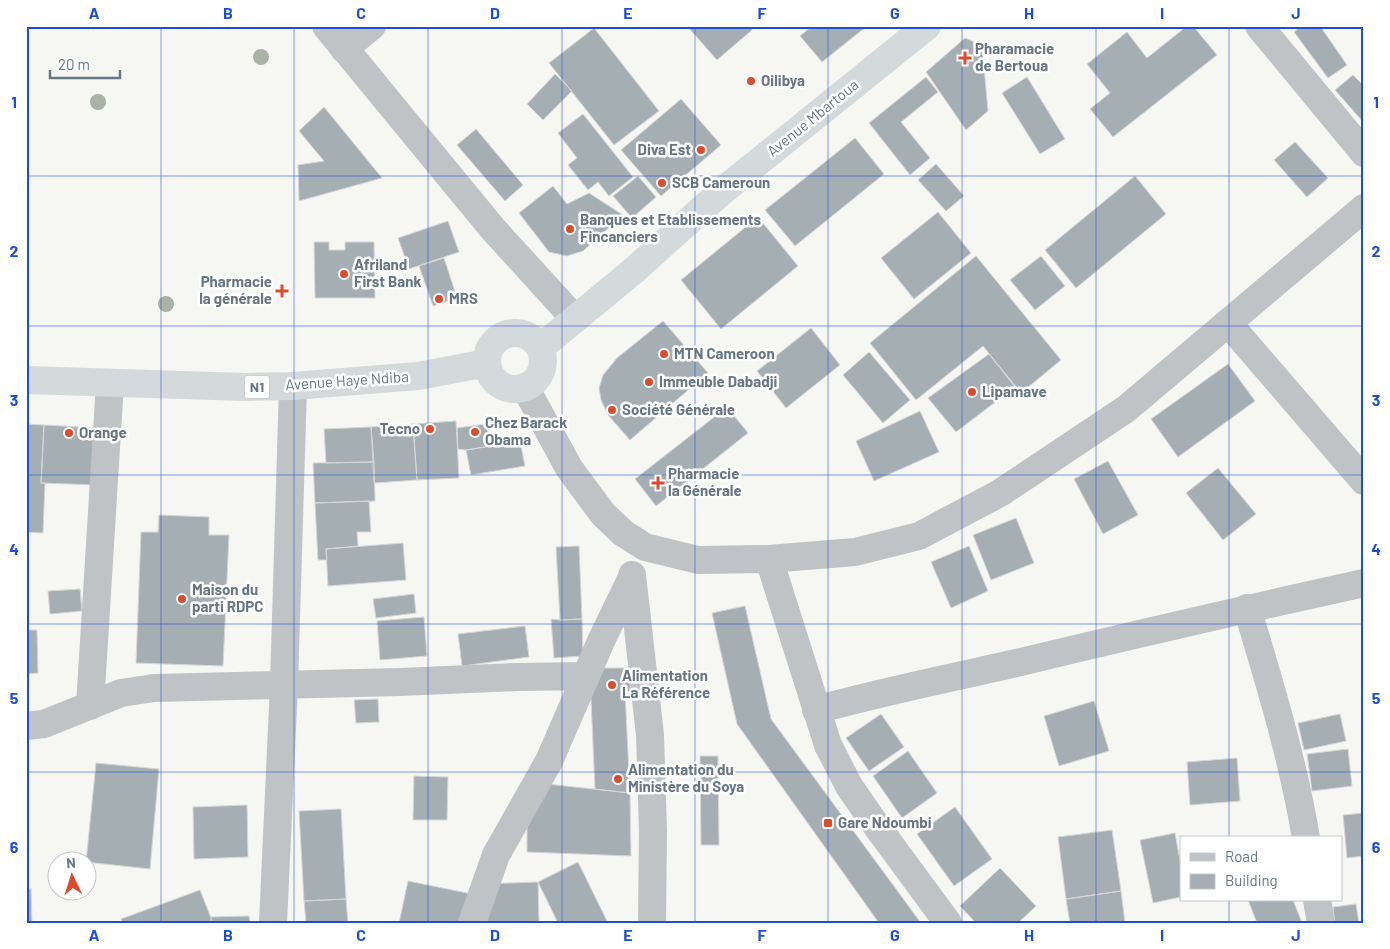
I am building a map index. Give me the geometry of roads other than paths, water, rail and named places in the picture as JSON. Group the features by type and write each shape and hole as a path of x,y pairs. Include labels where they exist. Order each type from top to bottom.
{"highway":[{"name":"Avenue Mbartoua","path":"540,348 632,272 720,193 927,26"},
{"path":"513,333 524,335 534,340 540,348 543,357 539,375 525,387 515,389 505,387 496,382 490,373 487,363 488,352 494,342 503,336 513,333"},
{"name":"Avenue Haye Ndiba","path":"26,380 246,387 292,386 418,376 487,363"}],"street":[{"path":"326,26 493,229 575,318"},
{"path":"344,49 372,26"},
{"path":"1259,26 1364,153"},
{"path":"525,387 569,468 603,514 623,533 645,547 698,560 769,559 854,552 919,536 1000,493 1126,409 1364,208"},
{"path":"1228,323 1364,481"},
{"path":"90,706 110,383"},
{"path":"273,923 284,685 292,386"},
{"path":"623,533 632,578 650,735 653,831 652,923"},
{"path":"769,559 828,745 849,786 948,923"},
{"path":"472,923 496,855 549,761 601,641 632,578"},
{"path":"816,710 877,693 942,680 1247,608 1364,583"},
{"path":"1247,608 1279,716 1301,808 1306,836"},
{"path":"26,726 44,724 121,693 154,688 517,676 586,676"},
{"path":"1317,902 1321,923"}],"place":[{"name":"Pharamacie de Bertoua","path":"965,58"},
{"name":"Oilibya","path":"751,81"},
{"name":"Diva Est","path":"701,150"},
{"name":"SCB Cameroun","path":"662,183"},
{"name":"Banques et Etablissements Fincanciers","path":"570,229"},
{"name":"Afriland First Bank","path":"344,274"},
{"name":"Pharmacie la générale","path":"282,291"},
{"name":"MRS","path":"439,299"},
{"name":"MTN Cameroon","path":"664,354"},
{"name":"Immeuble Dabadji","path":"649,382"},
{"name":"Lipamave","path":"972,392"},
{"name":"Société Générale","path":"612,410"},
{"name":"Tecno","path":"430,429"},
{"name":"Chez Barack Obama","path":"475,432"},
{"name":"Orange","path":"69,433"},
{"name":"Pharmacie la Générale","path":"658,483"},
{"name":"Maison du parti RDPC","path":"182,599"},
{"name":"Alimentation La Référence","path":"612,685"},
{"name":"Alimentation du Ministère du Soya","path":"618,779"},
{"name":"Gare Ndoumbi","path":"828,823"}]}
